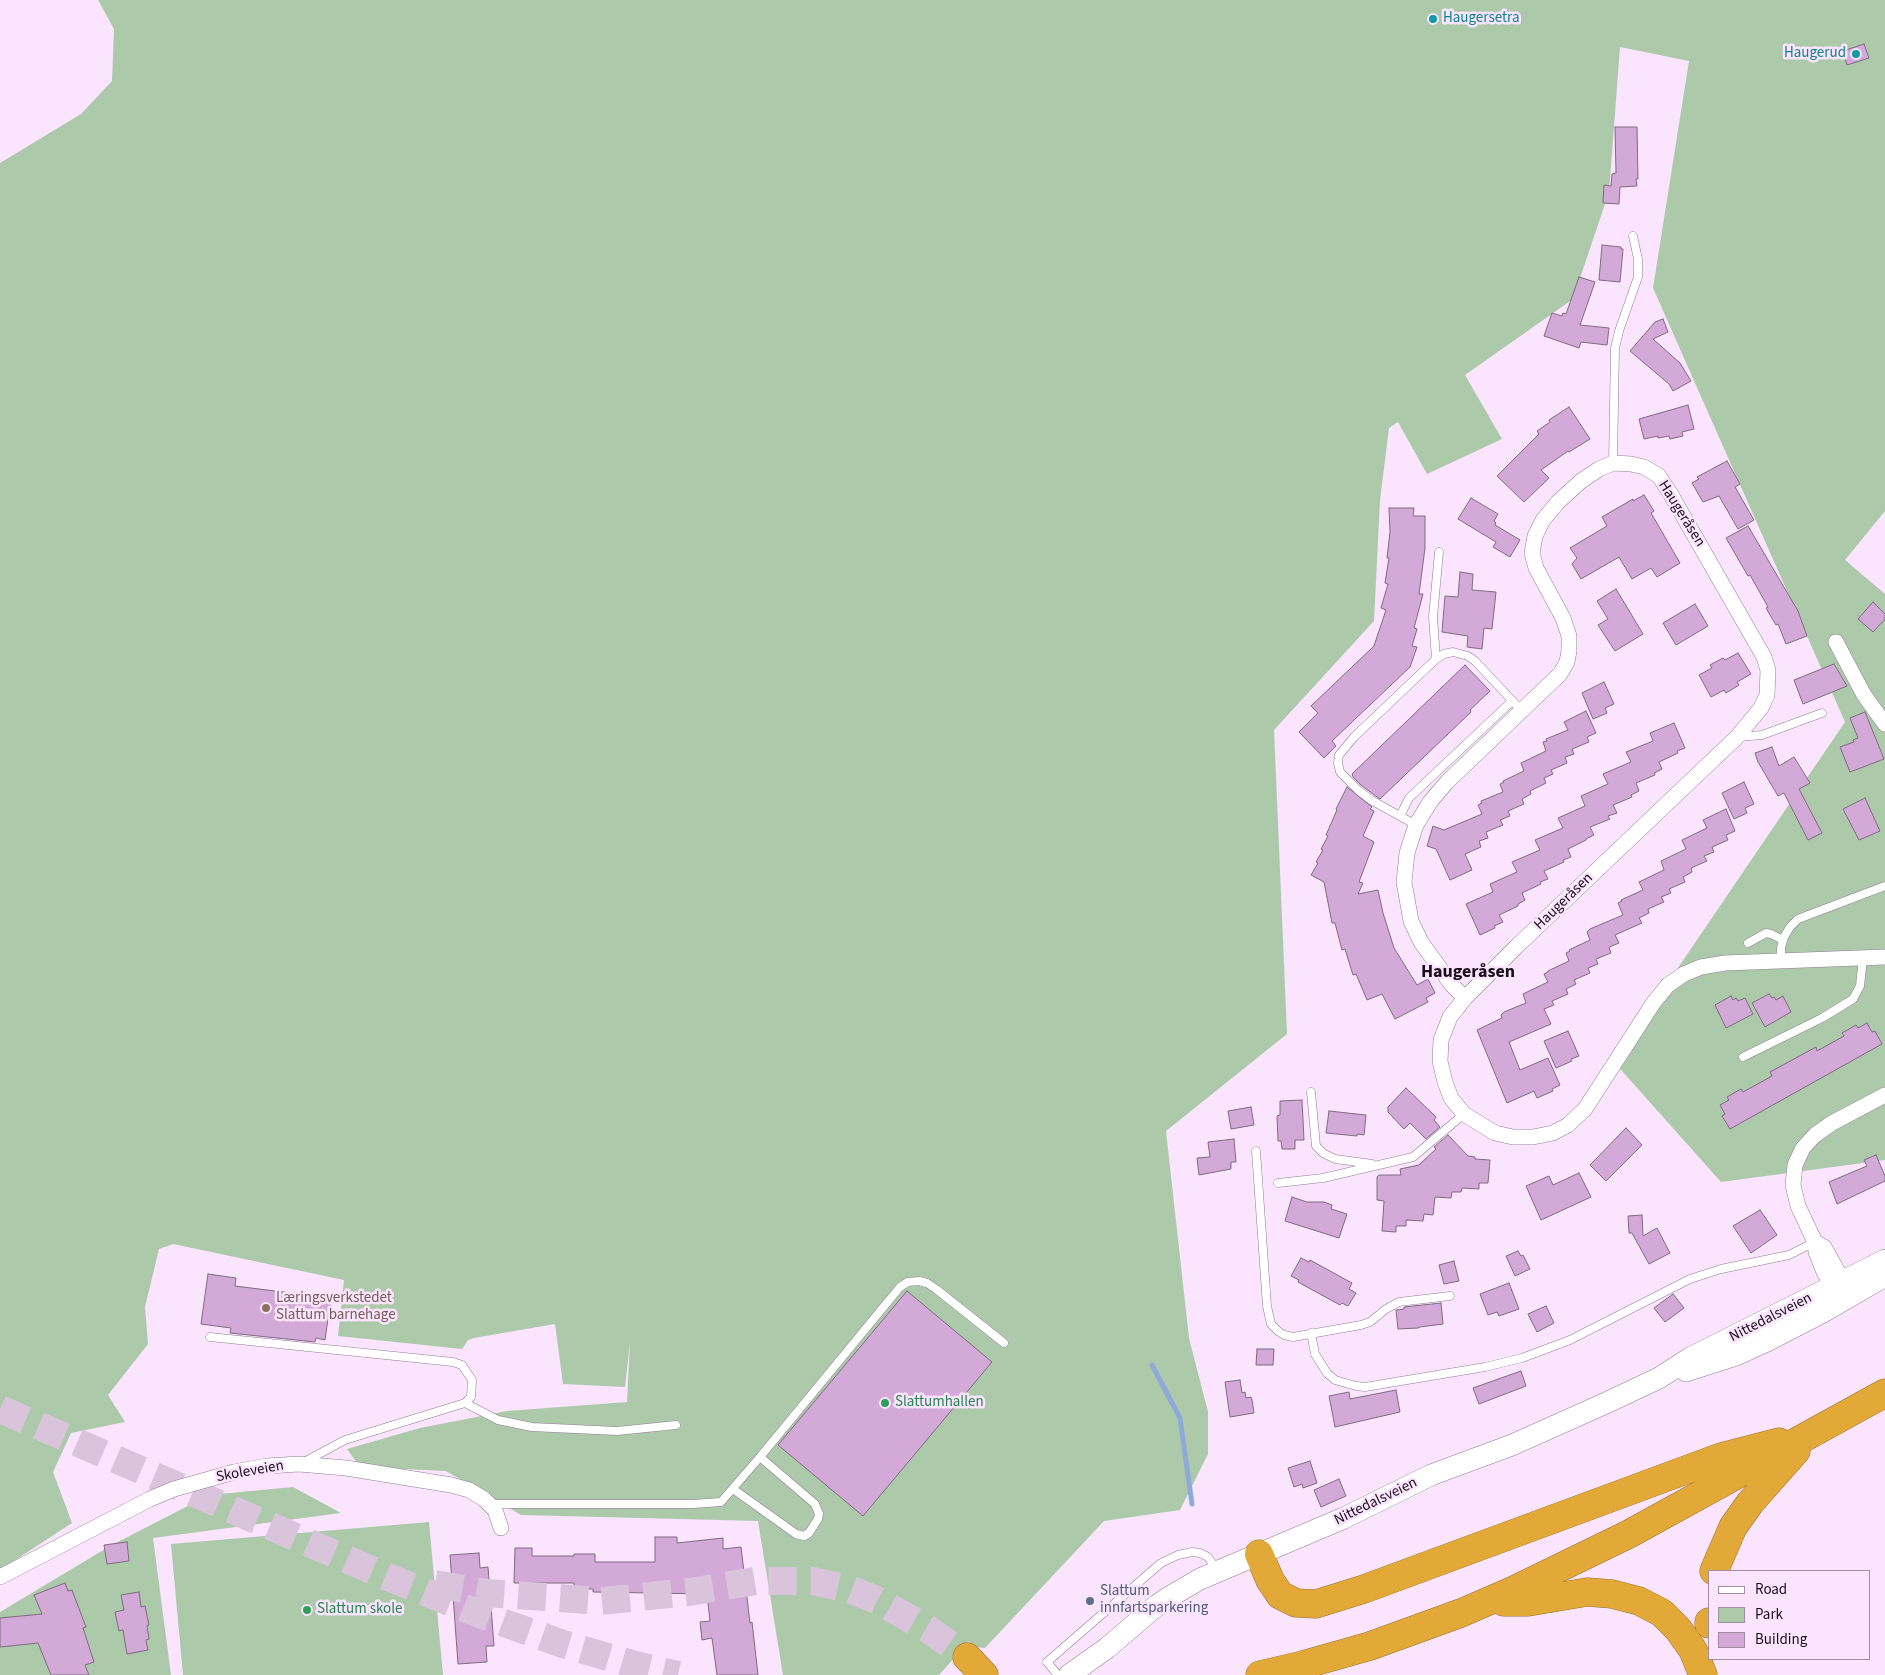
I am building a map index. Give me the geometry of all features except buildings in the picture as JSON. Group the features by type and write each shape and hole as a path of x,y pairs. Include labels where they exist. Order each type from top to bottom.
{"highway":[{"path":"1260,1675 1370,1646 1485,1603 1600,1549 1885,1393"},
{"path":"1259,1554 1270,1580 1280,1595 1296,1603 1316,1604 1364,1589 1720,1457 1810,1435"},
{"path":"1714,1570 1732,1527 1810,1435"},
{"path":"1485,1603 1528,1602 1587,1592 1627,1597 1650,1606 1671,1621 1686,1638 1703,1675"},
{"path":"1709,1675 1710,1660"}],"main road":[{"name":"Nittedalsveien","path":"1069,1675 1107,1648 1140,1619 1171,1596 1218,1571 1344,1518 1431,1475 1532,1437 1659,1378 1690,1358 1840,1289 1885,1260"},
{"name":"Nittedalsveien","path":"1840,1289 1885,1276"},
{"name":"Nittedalsveien","path":"1085,1675 1107,1648"}],"street":[{"path":"1465,998 1452,985 1421,942 1411,921 1404,882 1408,853 1416,825 1430,802 1517,706 1560,674 1569,651 1569,636 1563,618 1536,568 1532,553 1535,536 1543,520 1558,502 1581,481 1599,469 1613,463"},
{"name":"Haugeråsen","path":"1613,463 1644,467 1659,476 1764,657 1768,670 1767,695 1761,708 1737,737 1465,998 1450,1017 1441,1040 1440,1060 1448,1090 1464,1114 1495,1133 1513,1137 1533,1137 1553,1133 1568,1125 1585,1109 1654,1002 1668,985 1684,974 1702,967 1725,963 1885,957"},
{"path":"1836,642 1864,695 1885,724"},
{"path":"1840,1289 1824,1248 1815,1242 1803,1219 1795,1196 1793,1177 1798,1156 1808,1141 1824,1128 1885,1095"},
{"name":"Skoleveien","path":"0,1578 142,1503 174,1489 234,1472 267,1466 299,1464 346,1468 451,1485 469,1490 484,1499 494,1510 501,1528"}],"lane":[{"path":"1613,463 1616,348 1619,331 1638,277 1638,259 1633,236"},
{"path":"1436,659 1433,617 1440,552"},
{"path":"1400,816 1409,798 1517,706 1468,656 1453,652 1444,654 1436,659 1354,737 1339,755 1338,764 1340,772 1346,779 1378,805 1416,825"},
{"path":"1737,737 1762,735 1822,713"},
{"path":"1782,961 1783,940 1790,927 1798,919 1885,886"},
{"path":"1748,944 1766,933 1783,940"},
{"path":"1743,1057 1808,1025 1853,999 1862,976 1863,958"},
{"path":"1311,1092 1316,1146 1323,1153 1335,1159 1376,1165"},
{"path":"1278,1182 1323,1178 1413,1158 1464,1114"},
{"path":"1256,1151 1268,1316 1271,1324 1284,1335 1293,1337 1370,1322 1386,1309 1399,1302 1450,1296"},
{"path":"1311,1333 1314,1354 1327,1373 1335,1380 1356,1386 1365,1387 1485,1368 1522,1358 1570,1340 1690,1279 1729,1267 1789,1255 1815,1242"},
{"path":"489,1504 693,1504 721,1502 900,1287 908,1282 919,1281 932,1286 1004,1343"},
{"path":"210,1337 453,1362 462,1365 472,1380 471,1396 465,1404 345,1440 299,1464"},
{"path":"465,1404 498,1420 532,1427 617,1431 676,1425"},
{"path":"733,1489 796,1534 804,1536 808,1534 819,1514 814,1504 760,1457"},
{"path":"1058,1675 1047,1662 1162,1563 1178,1555 1192,1552 1200,1553 1208,1557 1218,1571"}],"green space":[{"path":"98,0 1885,0 1885,511 1845,560 1885,594 1885,1160 1721,1182 1614,1062 1845,722 1653,288 1689,61 1620,47 1609,192 1573,299 1465,375 1502,439 1427,474 1398,422 1389,428 1380,500 1374,621 1274,730 1287,1034 1166,1131 1189,1338 1208,1412 1208,1454 1180,1510 1104,1521 985,1648 965,1646 939,1675 783,1675 758,1521 521,1515 446,1471 360,1467 347,1449 420,1428 507,1411 627,1402 630,1342 625,1387 563,1384 555,1324 474,1338 468,1340 462,1349 338,1336 344,1280 173,1244 159,1249 145,1307 148,1344 108,1395 125,1422 71,1433 53,1472 72,1523 0,1570 0,163 81,114 112,81 114,29"},
{"path":"293,1487 341,1513 153,1538 171,1675 0,1675 0,1612 110,1546 209,1495"},
{"name":"Slattum skole","path":"429,1522 443,1675 183,1675 171,1544"}],"waterway":[{"path":"1152,1365 1180,1418 1192,1504"}],"tunnel":[{"path":"0,1409 383,1575 482,1615 563,1644 635,1665 678,1675"},
{"path":"435,1584 487,1593 601,1601 689,1592 755,1581 813,1581 849,1589 877,1600 928,1629 967,1657"}],"place":[{"name":"Haugersetra","path":"1433,19"},
{"name":"Haugerud","path":"1856,54"},
{"name":"Læringsverkstedet Slattum barnehage","path":"266,1308"},
{"name":"Slattumhallen","path":"885,1403"},
{"name":"Slattum innfartsparkering","path":"1090,1601"},
{"name":"Slattum skole","path":"307,1610"}],"district":[{"name":"Haugeråsen","path":"1468,973"}]}
